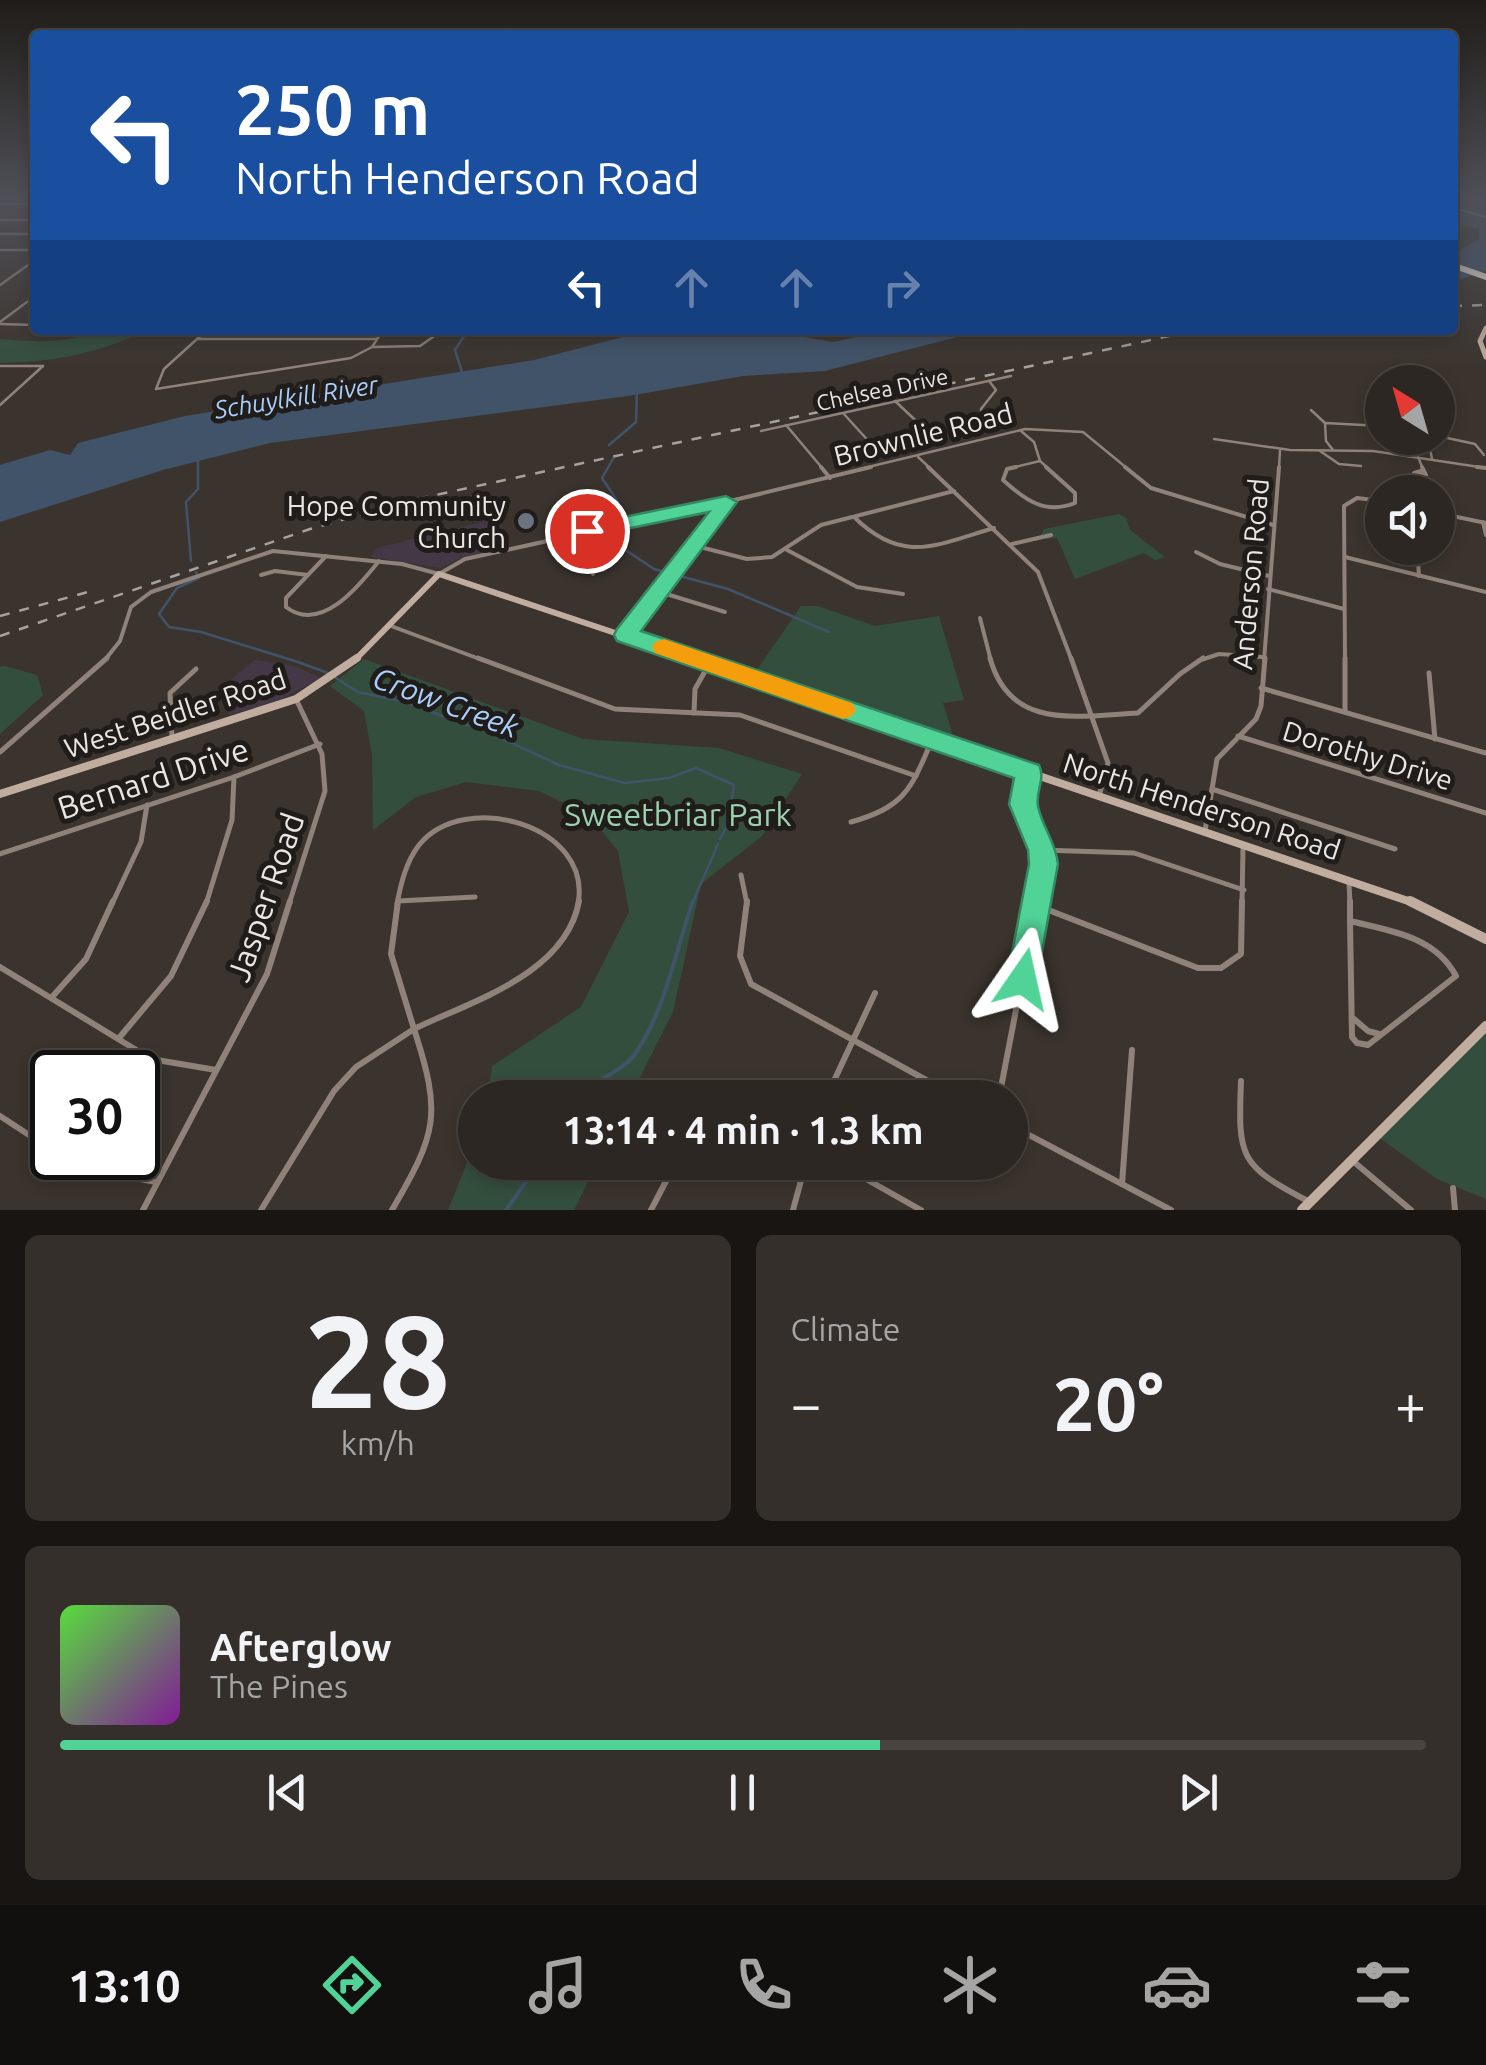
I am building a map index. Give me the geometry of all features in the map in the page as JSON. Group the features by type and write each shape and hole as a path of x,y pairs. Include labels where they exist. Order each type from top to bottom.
{"highway":[{"path":"1458,266 1486,276"}],"street":[{"path":"0,284 30,263"},
{"path":"0,323 30,300"},
{"path":"0,323 30,324"},
{"path":"1486,328 1480,341 1486,357"},
{"path":"201,335 164,369 156,388 351,358 372,347 421,346 440,335"},
{"path":"372,347 380,335"},
{"path":"197,338 377,340"},
{"path":"0,366 43,366 0,405"},
{"name":"Chelsea Drive","path":"761,431 1011,376"},
{"path":"982,421 982,409 996,390 989,381"},
{"path":"896,401 929,433"},
{"path":"1311,410 1325,423 1365,425"},
{"path":"843,413 873,446"},
{"path":"1325,423 1326,442 1333,450"},
{"path":"786,425 830,478"},
{"name":"Brownlie Road","path":"439,574 465,559 830,478 1020,430 1043,428 1082,432 1151,488 1273,526"},
{"path":"1020,430 1034,442 1040,461 1074,493 1074,503 1043,508 1028,502 1003,480 1007,470 1040,461"},
{"path":"1214,439 1280,450"},
{"path":"1224,440 1224,452"},
{"path":"1455,440 1472,443 1484,455"},
{"name":"Anderson Road","path":"1205,831 1217,759 1256,719 1280,450 1418,457 1486,468"},
{"path":"1320,451 1335,463 1361,466"},
{"path":"1431,455 1432,459"},
{"path":"918,457 1038,572 1108,763 1099,796"},
{"path":"1418,457 1421,470"},
{"path":"696,546 747,559 772,557 787,550 812,528 954,491"},
{"path":"1345,712 1346,503 1365,499"},
{"path":"626,635 726,502"},
{"path":"1455,516 1485,523 1486,535"},
{"path":"853,517 873,540 900,549 919,548 994,528"},
{"path":"575,533 593,574"},
{"path":"1012,544 1051,535"},
{"path":"787,550 848,583 890,595 903,594"},
{"name":"North Henderson Road","path":"0,752 110,656 136,602 151,592 266,552 379,561 439,574 626,635 1410,900 1486,938"},
{"path":"1196,552 1220,564 1269,576"},
{"path":"326,556 286,598 288,610 316,614 334,607 379,561"},
{"path":"1344,557 1486,592"},
{"path":"1418,565 1420,576"},
{"path":"261,575 276,571 308,575"},
{"name":"West Beidler Road","path":"0,794 296,699 335,677 439,574"},
{"path":"1268,589 1344,609"},
{"path":"660,592 725,612"},
{"path":"980,618 1002,691 1012,702 1037,712 1138,713 1198,658 1220,653 1262,657"},
{"path":"389,625 615,709 746,717 916,776"},
{"path":"694,712 694,690 710,663"},
{"path":"172,738 170,693 196,669"},
{"path":"1429,672 1435,739"},
{"path":"1261,688 1486,754"},
{"name":"Jasper Road","path":"142,1210 268,974 284,930 325,792 327,768 320,744 296,699"},
{"name":"Dorothy Drive","path":"1238,736 1486,812"},
{"path":"851,822 892,808 910,793 932,740"},
{"name":"Bernard Drive","path":"0,854 234,777 320,744"},
{"path":"1004,1080 1038,906 1042,850 1023,804 1029,772"},
{"path":"119,1038 150,1006 178,964 233,822 238,795 234,777"},
{"path":"1212,789 1395,848"},
{"path":"52,997 88,954 141,842 147,805"},
{"path":"261,1210 334,1091 356,1067 414,1028 542,961 568,932 579,907 580,889 574,865 557,844 527,830 474,815 441,824 415,846 403,873 390,940 391,956 414,1028 431,1083 434,1131 392,1210"},
{"path":"1038,906 1155,953 1210,970 1221,968 1241,954 1243,844"},
{"path":"1042,850 1134,853 1244,890"},
{"path":"741,875 748,888 739,958 746,978 764,994 925,1080"},
{"path":"1348,879 1352,1037 1358,1044 1368,1045 1379,1034"},
{"path":"398,902 475,897"},
{"path":"1350,920 1433,946 1450,960 1456,976 1388,1032 1368,1031 1352,1016"},
{"path":"0,967 151,1059 216,1070"},
{"path":"834,1080 875,993"},
{"path":"1241,1081 1239,1138 1243,1157 1257,1174 1305,1206 1486,1026"},
{"path":"1122,1184 1132,1050"},
{"path":"0,1116 30,1136"},
{"path":"1028,1134 1171,1210"},
{"path":"1350,1158 1411,1210"},
{"path":"145,1180 156,1182"},
{"path":"651,1210 667,1180"},
{"path":"793,1210 801,1180"},
{"path":"868,1180 921,1210"},
{"path":"1453,1188 1455,1210"}],"shaded area":[{"path":"499,518 510,546 460,558 440,568 371,557 377,548"},
{"path":"255,660 294,666 322,678 279,700 229,715 225,684"}],"green space":[{"path":"87,335 134,335 75,355 0,363 0,339 63,340"},
{"path":"1119,514 1126,518 1130,530 1165,557 1155,560 1144,553 1075,579 1057,538 1046,539 1041,535 1044,529"},
{"path":"801,606 818,606 875,626 939,616 964,700 943,703 957,749 752,677"},
{"name":"Sweetbriar Park","path":"364,659 583,739 719,748 802,774 762,836 701,884 673,1012 639,1080 490,1080 492,1066 581,1007 629,912 618,851 589,815 539,791 466,782 416,797 373,830 372,755 364,711 330,686"},
{"path":"0,667 37,675 43,695 0,734"},
{"path":"1486,1026 1486,1199 1437,1179 1374,1134"},
{"path":"460,1180 589,1180 574,1210 448,1210"}],"water":[{"path":"1458,253 1486,253 1486,271 1458,280"},
{"path":"631,335 793,335 833,342 866,335 965,335 825,371 743,376 628,396 270,443 163,470 0,522 0,465 50,450 70,455 78,443 185,416 534,360"}],"waterway":[{"path":"462,372 455,350 465,335"},
{"path":"609,445 636,422 637,391"},
{"path":"608,522 618,502 602,478 614,457"},
{"name":"Crow Creek","path":"191,561 186,502 198,489 198,459"},
{"path":"605,530 603,535 654,569 728,589 829,632"},
{"name":"Crow Creek","path":"196,572 199,578 177,588 159,614 169,627 201,632 298,662 328,673 358,692 401,701 492,734 559,765 625,783 669,778 696,768 734,785 729,822 720,839"},
{"name":"Crow Creek","path":"692,904 718,844"},
{"name":"Crow Creek","path":"601,1080 629,1061 646,1037 692,904"},
{"name":"Crow Creek","path":"506,1210 527,1180"}],"railway":[{"path":"1458,306 1486,305"},
{"path":"0,636 310,529 408,501 1174,335"},
{"path":"0,616 88,592"}],"slow traffic":[{"path":"664,647 843,709"}],"place":[{"name":"Hope Community Church","path":"526,521"}],"route":[{"path":"587,531 726,502 626,635 1029,772 1022,798 1044,864 1023,979"}],"water label":[{"name":"Schuylkill River","path":"296,397"}]}
